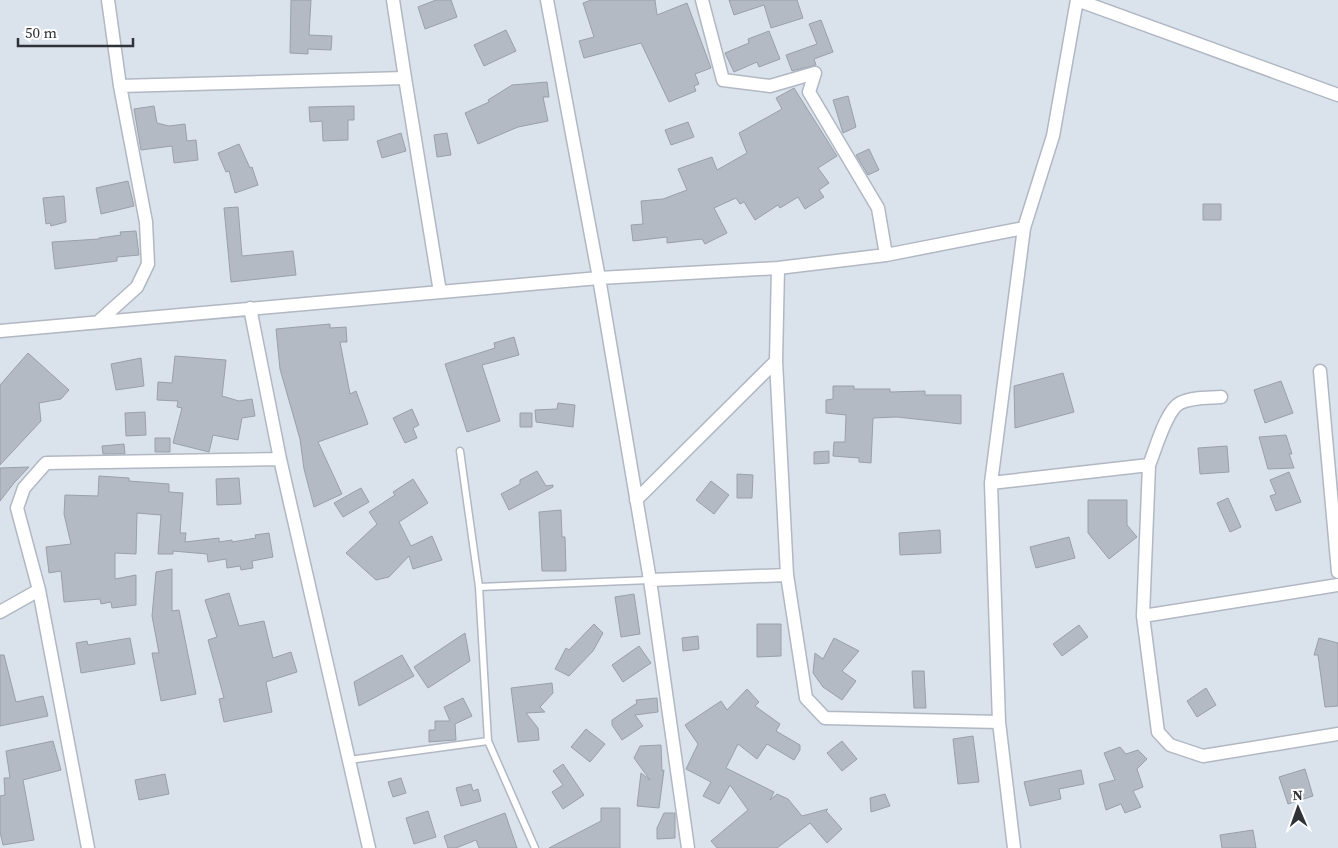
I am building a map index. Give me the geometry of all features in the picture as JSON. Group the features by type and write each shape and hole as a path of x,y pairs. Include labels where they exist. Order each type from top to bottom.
{"street":[{"path":"98,322 138,287 148,264 146,222 120,86 108,0"},
{"path":"393,0 440,292"},
{"path":"547,0 599,278 650,580 688,848"},
{"path":"702,0 723,80 770,86 815,73 808,92 878,208 886,255"},
{"path":"1014,848 999,722 991,483 1024,228 1053,136 1077,0 1338,95"},
{"path":"120,86 405,78"},
{"path":"0,330 599,278 778,268 886,255 1024,228"},
{"path":"778,268 776,362 787,575 806,698 825,718 999,722"},
{"path":"250,308 280,459 369,848"},
{"path":"636,500 776,362"},
{"path":"1320,371 1338,572"},
{"path":"1222,397 1192,399 1177,404 1167,421 1149,465 1143,616 1158,732 1170,745 1203,756 1338,734"},
{"path":"88,848 39,590 17,508 24,488 46,463 280,459"},
{"path":"991,483 1149,465"},
{"path":"650,580 787,575"},
{"path":"1143,616 1338,586"},
{"path":"0,612 39,590"}],"lane":[{"path":"460,451 479,587 488,741 535,848"},
{"path":"479,587 650,580"},
{"path":"349,760 488,741"}],"building":[{"path":"291,0 311,0 309,35 332,36 331,50 308,49 308,54 290,53"},
{"path":"436,0 451,0 457,17 425,29 418,7"},
{"path":"591,0 655,0 657,15 687,3 711,68 695,74 699,84 694,86 696,91 669,102 641,43 584,58 579,41 594,37 583,3"},
{"path":"729,0 797,0 803,18 771,28 764,5 734,15"},
{"path":"821,20 833,52 814,59 816,65 792,71 786,55 817,44 809,24"},
{"path":"506,30 516,51 484,66 474,45"},
{"path":"769,31 780,59 759,67 757,62 734,72 725,53 749,43 748,39"},
{"path":"547,82 549,97 543,97 548,121 518,127 478,144 465,113 489,102 488,100 512,85"},
{"path":"794,88 837,156 818,168 829,183 819,190 824,197 805,209 798,197 780,208 778,205 755,220 744,202 740,204 736,198 714,208 727,233 705,244 702,239 667,243 667,237 633,241 631,225 643,224 641,201 663,199 687,190 678,169 712,157 717,170 747,153 739,133 782,109 776,98"},
{"path":"848,96 856,127 843,133 833,100"},
{"path":"154,106 157,123 169,126 185,124 187,141 196,140 198,160 174,163 172,146 141,150 134,109"},
{"path":"354,106 354,120 348,120 348,140 323,141 322,121 310,122 309,107"},
{"path":"688,122 694,137 671,145 665,130"},
{"path":"401,133 406,151 382,158 377,141"},
{"path":"447,133 451,155 437,157 434,135"},
{"path":"239,144 250,168 252,167 258,185 235,193 229,171 226,172 218,153"},
{"path":"869,149 879,170 868,175 856,155"},
{"path":"128,181 134,206 101,214 96,188"},
{"path":"64,196 66,222 51,226 50,223 46,224 43,198"},
{"path":"1203,204 1221,204 1221,220 1203,220"},
{"path":"238,207 242,256 293,251 296,275 231,282 224,208"},
{"path":"136,231 139,255 117,257 117,261 55,269 52,242 99,239 121,235 120,232"},
{"path":"330,324 330,328 346,327 347,342 340,342 350,394 356,391 368,424 318,442 342,494 314,507 304,469 300,439 280,369 276,329"},
{"path":"514,337 519,355 482,365 500,421 467,432 445,364 495,348 494,343"},
{"path":"28,353 69,390 61,399 39,403 41,421 0,465 0,385"},
{"path":"175,356 226,360 222,396 239,401 252,399 255,416 242,418 238,440 213,435 209,452 173,443 182,408 177,407 178,401 157,400 158,382 172,383"},
{"path":"141,358 144,386 116,390 111,364"},
{"path":"1063,373 1074,412 1015,428 1014,386"},
{"path":"1281,381 1293,413 1265,423 1254,390"},
{"path":"833,386 854,386 854,389 890,389 890,392 925,391 925,395 961,395 961,424 897,417 873,418 871,463 859,462 859,458 833,456 834,442 845,442 846,415 826,413 826,400 833,399"},
{"path":"558,403 575,405 573,427 536,422 535,410 557,409"},
{"path":"412,409 419,425 413,428 417,438 405,443 393,418"},
{"path":"145,412 146,435 126,436 125,413"},
{"path":"520,413 532,413 532,427 520,427"},
{"path":"1286,435 1292,454 1289,454 1294,468 1268,469 1259,437"},
{"path":"155,438 170,438 170,452 155,452"},
{"path":"124,444 125,454 103,454 102,446"},
{"path":"1227,446 1229,472 1200,474 1198,448"},
{"path":"829,451 829,463 814,464 814,452"},
{"path":"29,467 14,483 0,501 0,468"},
{"path":"537,471 546,486 553,485 553,487 509,510 501,494 520,484 520,480"},
{"path":"1289,472 1301,502 1276,511 1270,496 1276,494 1270,480"},
{"path":"737,474 753,475 752,498 737,498"},
{"path":"99,476 129,478 129,481 169,484 169,492 183,493 180,533 186,533 185,542 219,538 219,542 232,540 232,542 256,538 255,535 269,533 273,557 252,561 253,568 241,570 240,566 227,568 226,559 208,562 207,554 173,551 173,554 158,554 161,515 137,513 136,554 115,553 115,579 136,575 136,605 112,608 111,602 101,604 100,599 64,602 61,571 49,573 46,547 71,544 64,514 65,495 98,496"},
{"path":"239,478 241,504 217,505 216,479"},
{"path":"413,479 428,503 399,522 411,546 432,536 442,560 413,569 409,556 389,577 376,580 346,553 377,524 369,512 395,495 393,492"},
{"path":"711,481 729,495 714,514 696,500"},
{"path":"361,488 369,502 343,517 334,503"},
{"path":"1228,498 1241,527 1230,532 1217,503"},
{"path":"1088,500 1127,500 1127,525 1137,537 1109,559 1088,533"},
{"path":"561,510 562,537 565,537 566,571 542,571 539,512"},
{"path":"940,530 941,553 900,555 899,533"},
{"path":"1069,537 1075,558 1036,568 1030,547"},
{"path":"172,569 172,611 179,610 196,694 161,701 152,653 159,653 152,616 156,572"},
{"path":"229,593 239,626 264,621 273,658 291,652 297,672 266,682 272,712 224,722 219,699 224,698 208,640 217,637 205,600"},
{"path":"634,594 640,634 621,637 615,597"},
{"path":"594,624 603,633 593,651 569,676 555,669 566,648 569,650"},
{"path":"757,624 781,624 781,656 757,657"},
{"path":"1079,625 1088,637 1062,656 1053,644"},
{"path":"465,633 470,661 428,688 414,667"},
{"path":"698,636 699,649 683,651 682,638"},
{"path":"130,638 135,664 81,673 76,643 87,641 88,645"},
{"path":"834,638 859,651 842,671 856,681 842,700 823,687 813,673 815,653 823,659"},
{"path":"1319,638 1338,643 1338,706 1325,707 1318,655 1314,655"},
{"path":"639,646 651,663 623,682 612,665"},
{"path":"0,655 4,655 16,702 43,696 48,716 0,726"},
{"path":"402,655 414,676 359,706 354,682"},
{"path":"912,671 924,671 926,708 914,708"},
{"path":"552,683 553,693 540,707 545,712 526,713 538,728 539,740 518,742 511,688"},
{"path":"1206,688 1216,705 1197,717 1187,701"},
{"path":"747,689 759,702 755,706 780,724 776,731 800,745 800,750 794,760 767,744 757,759 738,744 726,768 774,792 770,800 777,794 788,799 802,816 828,809 826,811 842,829 827,843 810,823 777,848 717,848 711,841 748,810 730,785 719,804 703,796 711,782 686,769 698,744 685,725 721,701 727,710"},
{"path":"463,698 472,716 455,724 456,740 429,742 429,730 435,730 435,721 450,721 444,707"},
{"path":"657,698 658,712 635,715 643,726 622,740 612,725 612,720 637,703 636,700"},
{"path":"586,729 605,744 590,762 571,747"},
{"path":"973,736 979,782 958,784 953,739"},
{"path":"53,741 61,770 23,780 34,840 3,845 0,832 0,796 5,795 4,778 10,778 6,751"},
{"path":"842,741 857,759 842,771 827,753"},
{"path":"661,745 662,771 664,770 659,808 637,806 641,773 650,780 634,758 640,746"},
{"path":"1120,747 1126,754 1138,750 1147,759 1137,769 1143,787 1133,791 1141,807 1125,813 1121,804 1106,810 1099,784 1115,780 1104,753"},
{"path":"563,764 584,795 563,809 552,792 563,785 553,771"},
{"path":"1305,769 1313,796 1288,804 1279,777"},
{"path":"1081,770 1084,784 1059,789 1061,799 1030,806 1024,782"},
{"path":"165,774 169,794 139,800 135,780"},
{"path":"401,778 406,793 393,797 388,782"},
{"path":"471,784 473,791 478,789 481,801 461,806 456,788"},
{"path":"885,794 890,806 871,812 870,798"},
{"path":"601,808 620,808 620,848 549,848 601,821"},
{"path":"428,811 436,837 414,844 406,818"},
{"path":"505,813 517,848 479,848 476,840 456,848 448,848 444,836"},
{"path":"664,813 675,813 675,838 657,839 657,828"},
{"path":"1253,830 1256,848 1222,848 1220,835"}]}
